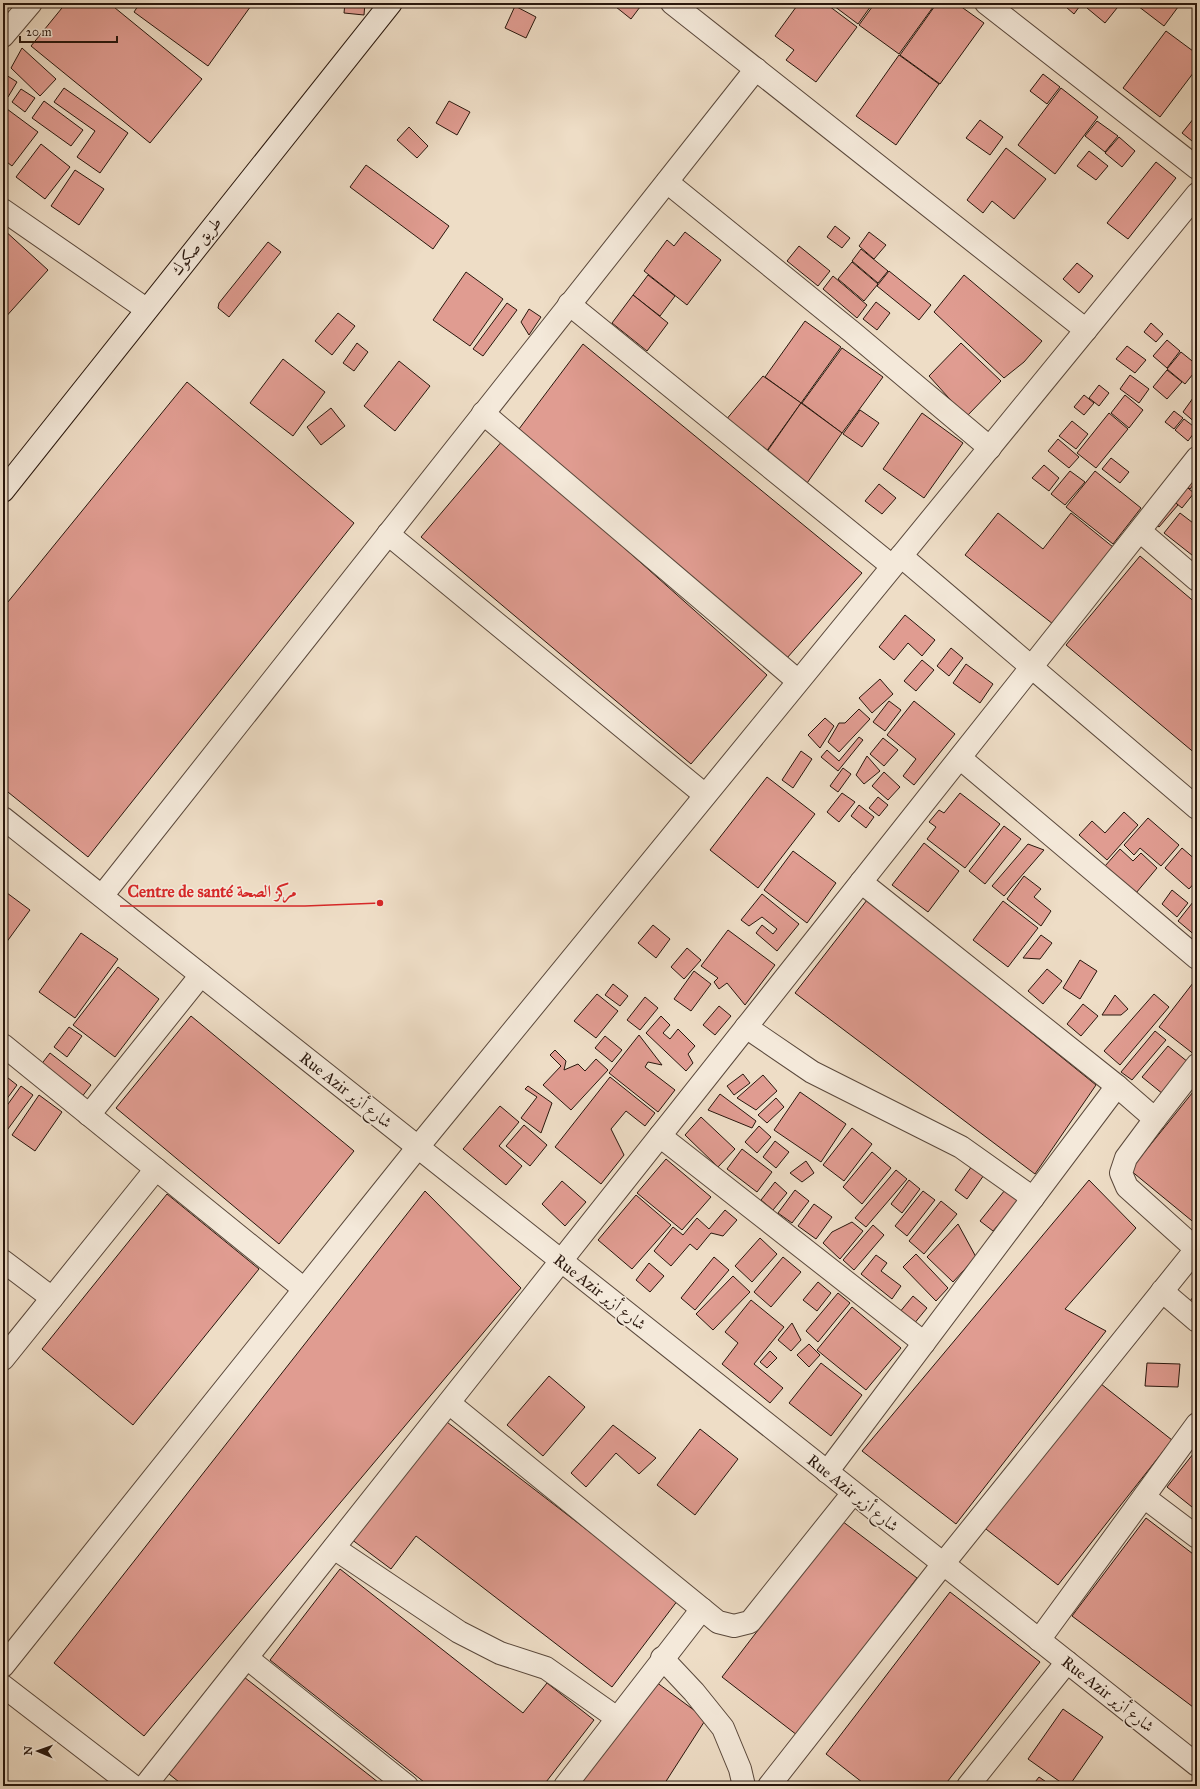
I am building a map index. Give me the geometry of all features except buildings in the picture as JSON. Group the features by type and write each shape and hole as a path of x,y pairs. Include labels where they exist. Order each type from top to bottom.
{"street":[{"path":"3,36 31,3"},
{"name":"طريق صكوك","path":"3,491 146,309 391,3"},
{"path":"672,3 1086,330"},
{"path":"986,3 1197,168"},
{"path":"102,896 756,69"},
{"path":"667,182 852,332 990,448"},
{"path":"3,1666 418,1147 1197,194"},
{"path":"3,210 146,309"},
{"path":"569,304 1031,667 1197,808"},
{"path":"483,413 798,681"},
{"path":"145,1786 1197,458"},
{"path":"1140,531 1197,580"},
{"path":"388,534 705,795"},
{"path":"960,758 1197,958"},
{"name":"Rue Azir شارع أزير","path":"3,818 1197,1765"},
{"path":"861,882 1118,1086 1155,1119"},
{"path":"89,1115 201,975"},
{"path":"746,1027 812,1072 960,1147 1033,1198"},
{"path":"3,1045 304,1289"},
{"path":"769,1786 943,1564 1197,1248 1128,1186 1122,1173 1126,1158 1197,1065"},
{"path":"827,1472 1118,1086"},
{"path":"660,1136 924,1344"},
{"path":"3,1359 156,1169"},
{"path":"3,1261 52,1298"},
{"path":"1162,1291 1197,1321"},
{"path":"449,1403 718,1622 734,1626 750,1622 853,1493"},
{"path":"1039,1640 1197,1424"},
{"path":"1144,1497 1197,1537"},
{"path":"334,1548 459,1632 500,1653 546,1668 617,1718"},
{"path":"565,1786 662,1658 702,1609"},
{"path":"247,1658 407,1786"},
{"path":"662,1658 694,1692 723,1728 740,1769 744,1786"},
{"path":"968,1786 1067,1662"},
{"path":"3,1686 133,1786"}],"place":[{"name":"Centre de santé مركز الصحة","path":"380,903"}]}
